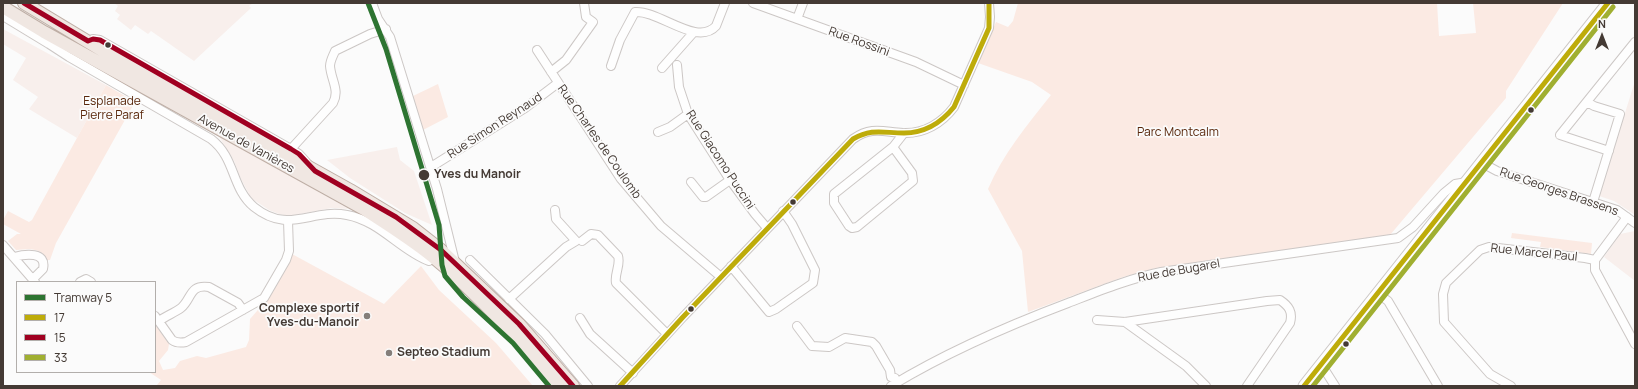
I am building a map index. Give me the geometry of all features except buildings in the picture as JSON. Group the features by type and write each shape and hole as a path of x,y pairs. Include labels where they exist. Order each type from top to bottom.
{"main road":[{"path":"12,3 55,28 88,41"},
{"name":"Avenue de Vanières","path":"24,3 134,69 396,217 434,244 456,263 519,324 573,386"},
{"path":"1309,384 1321,364 1608,3"},
{"name":"Avenue de Vanières","path":"3,7 44,32 364,209 394,228 504,323 558,386"}],"street":[{"path":"372,3 378,19 390,37 438,189 456,263"},
{"path":"551,72 566,60 593,22 586,17 584,3"},
{"path":"611,66 620,40 635,12 641,12 665,20 693,33 703,33 714,28 725,3"},
{"name":"Rue Rossini","path":"752,3 916,62 964,84"},
{"path":"797,19 803,3"},
{"path":"620,386 731,266 853,139 869,131 878,130 904,133 916,132 933,126 941,121 954,107 989,28 989,3"},
{"path":"3,16 69,57 219,144 226,153 239,188 255,208 274,218 288,221 330,213 350,215 386,232 419,257 431,259"},
{"path":"291,149 336,98 336,89 330,66 335,51 370,34 386,29"},
{"path":"662,68 693,33"},
{"path":"88,41 93,39 100,40 291,149 299,154 315,171"},
{"path":"1609,151 1560,135 1635,42"},
{"name":"Rue Charles de Coulomb","path":"537,50 619,176 658,224 721,277"},
{"name":"Rue Giacomo Puccini","path":"677,65 679,87 688,114 730,180 754,214 767,228"},
{"name":"Rue Simon Reynaud","path":"430,167 525,108 558,83"},
{"path":"1588,102 1594,106 1620,114 1593,202"},
{"path":"658,132 670,127 688,114"},
{"path":"893,147 912,173 913,182 857,228 852,228 849,226 834,203 834,194 893,147 904,133"},
{"name":"Rue Georges Brassens","path":"1482,163 1497,171 1617,210 1635,223"},
{"path":"691,182 703,197 706,197 730,180"},
{"name":"Rue de Bugarel","path":"894,382 1015,323 1145,275 1398,238 1413,227 1444,193 1455,184 1467,182"},
{"path":"509,299 566,247 576,241 556,219 555,210"},
{"path":"731,266 769,312 776,309 813,283 815,270 792,224 783,211"},
{"name":"Rue Marcel Paul","path":"1511,386 1490,374 1444,322 1443,294 1446,283 1480,250 1489,247 1595,260 1627,217"},
{"path":"243,310 238,303 209,287 203,286 193,290 181,308 157,318 172,340 182,343 186,342 243,310 264,298 286,260 289,250 288,221"},
{"path":"582,241 591,234 598,235 618,256 619,259 615,279 616,283 667,334"},
{"path":"3,245 34,280 43,269 43,261 41,258 32,254 14,257"},
{"path":"470,260 545,334 588,386"},
{"path":"1595,260 1594,270 1635,344"},
{"path":"82,281 86,278 90,281"},
{"path":"1377,293 1388,301 1438,386"},
{"path":"1097,320 1125,322 1280,300 1290,308 1290,323 1247,386"},
{"path":"580,318 590,334 633,373"},
{"path":"1125,322 1186,366 1206,386"},
{"path":"797,326 812,346 829,347 845,338 872,342 876,346 890,370 891,377 894,382"},
{"path":"1321,364 1333,385"}],"shaded area":[{"path":"114,3 253,3 249,6 251,8 194,61 151,31 148,34 135,25 131,30 117,19 120,15 115,11 118,6"},
{"path":"3,29 106,85 77,138 29,109 38,97 13,80 26,58 3,44"},
{"path":"1635,81 1635,215 1614,201 1599,196"},
{"path":"218,135 349,209 332,208 289,216 269,210 251,198 240,177 234,161"},
{"path":"397,147 400,160 414,171 432,225 405,213 350,178 327,160"},
{"path":"1635,231 1635,281 1604,257 1620,234"}],"green space":[{"name":"Parc Montcalm","path":"1018,3 1437,3 1439,36 1476,33 1473,3 1563,3 1506,91 1506,98 1390,235 1156,268 1123,277 1028,312 1022,251 988,189 1008,152 1051,95 1032,82 978,63 996,22 1008,27 1013,21"},
{"path":"438,84 448,117 423,130 413,96"},
{"name":"Esplanade Pierre Paraf","path":"106,85 135,102 56,243 50,260 47,260 38,251 30,249 16,250 8,241 17,234 21,234 3,224 3,220 8,211 29,222 32,220"},
{"path":"1512,233 1592,243 1591,254 1540,247 1541,242 1511,238"},
{"name":"Complexe sportif Yves-du-Manoir","path":"292,254 384,304 421,266 439,290 496,343 533,386 154,386 161,380 150,373 156,373 156,325 169,344 168,350 159,361 163,370 175,368 180,361 197,356 206,358 246,347 249,340 250,319 271,295 289,263"}],"tram line":[{"name":"5","path":"368,3 386,49 439,225 442,265 445,276 463,297 513,343 549,386"}],"transit line":[{"name":"15","path":"24,3 88,41 93,39 100,40 291,149 299,154 315,171 396,217 441,250 519,324 573,386"},
{"name":"17","path":"620,386 683,317 853,139 872,132 912,133 932,126 949,113 954,107 989,28 989,3"},
{"name":"17","path":"1304,386 1608,3"},
{"name":"33","path":"1313,386 1613,7"}],"place":[{"name":"Yves du Manoir","path":"424,175"},
{"name":"Complexe sportif Yves-du-Manoir","path":"367,316"},
{"name":"Septeo Stadium","path":"389,353"}]}
